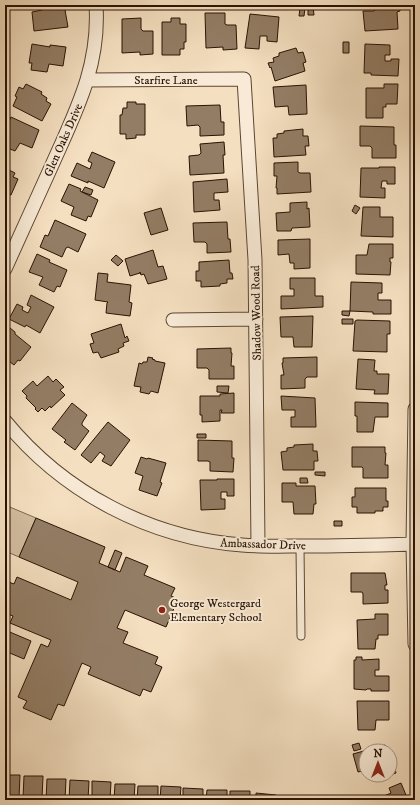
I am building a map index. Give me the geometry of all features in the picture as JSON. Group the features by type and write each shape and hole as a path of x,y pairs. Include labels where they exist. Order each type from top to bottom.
{"street":[{"name":"Glen Oaks Drive","path":"5,269 80,103 88,80 95,43 96,5"},
{"name":"Starfire Lane","path":"88,80 244,80"},
{"name":"Shadow Wood Road","path":"244,80 255,260 258,546"},
{"path":"173,320 256,319"},
{"path":"415,409 415,644"},
{"name":"Ambassador Drive","path":"5,421 41,459 69,482 97,500 126,515 155,527 214,542 258,546 414,544"}],"lane":[{"path":"300,546 301,636"}],"shaded area":[{"path":"5,505 36,518 19,557 5,551"}],"building":[{"path":"44,5 68,5 68,9 65,10 68,27 34,31 32,12 42,10"},
{"path":"375,5 400,5 400,11 397,12 398,29 365,31 363,11 374,11 376,9"},
{"path":"313,6 314,15 308,15 308,7"},
{"path":"300,8 305,8 304,16 299,16"},
{"path":"205,13 225,13 225,24 236,25 237,49 223,50 223,47 206,48"},
{"path":"250,14 279,17 277,42 267,41 267,36 260,36 259,49 245,48"},
{"path":"141,18 141,29 143,31 153,31 153,54 140,55 140,52 122,53 122,19"},
{"path":"171,18 180,18 180,24 186,24 186,42 184,42 184,49 180,49 180,55 162,55 162,22 171,22"},
{"path":"343,42 349,42 349,53 343,53"},
{"path":"32,44 50,47 50,45 66,47 63,66 49,64 47,72 31,70 32,63 29,63"},
{"path":"365,44 390,45 390,55 385,55 385,61 399,59 398,76 371,75 371,73 364,73"},
{"path":"296,48 298,53 303,52 306,62 303,63 305,71 275,81 271,67 270,68 268,63 274,62 273,58 279,56 279,53"},
{"path":"26,84 42,92 41,94 47,98 46,101 51,104 42,121 13,106 19,87 23,89"},
{"path":"384,84 398,84 397,104 386,104 386,107 383,107 383,118 366,118 366,88 384,88"},
{"path":"306,85 307,114 289,115 288,106 275,107 273,87"},
{"path":"127,102 145,104 145,135 136,135 136,138 126,139 126,134 120,134 120,115 122,115 123,108 127,108"},
{"path":"220,105 221,122 224,122 224,135 200,136 200,127 198,125 187,126 186,106"},
{"path":"11,117 39,130 32,148 20,143 15,151 5,147 5,130"},
{"path":"360,126 394,127 396,158 372,158 372,148 370,146 360,146"},
{"path":"303,129 303,136 308,136 309,146 305,146 306,155 274,157 273,138 277,138 277,134 284,133 284,131"},
{"path":"224,142 224,173 190,175 189,156 199,155 201,153 200,144"},
{"path":"92,152 115,162 104,188 71,176 77,163 90,169 92,163 88,161"},
{"path":"298,162 298,172 310,173 311,192 277,194 277,176 274,176 274,163"},
{"path":"5,166 15,173 13,177 18,179 11,195 5,194"},
{"path":"395,167 395,184 387,184 387,181 382,181 381,188 385,188 385,198 360,197 361,168"},
{"path":"227,179 228,192 214,193 214,200 219,200 220,210 194,212 193,182"},
{"path":"69,184 81,189 80,191 98,200 91,217 88,216 86,221 71,215 74,207 61,201"},
{"path":"85,187 93,190 91,195 82,192"},
{"path":"307,202 307,209 309,208 310,227 292,228 291,231 277,231 276,213 290,212 290,203"},
{"path":"355,205 360,208 356,214 352,211"},
{"path":"363,207 380,207 380,217 393,217 393,237 361,236"},
{"path":"161,208 168,230 151,235 144,213"},
{"path":"55,220 86,234 78,252 68,247 66,248 62,257 40,247 45,235 48,236"},
{"path":"227,222 228,239 230,239 231,252 207,253 207,244 205,242 194,242 193,223"},
{"path":"310,239 310,268 294,269 294,263 290,263 289,254 278,255 278,240"},
{"path":"369,244 393,244 393,258 390,258 390,275 356,274 356,255 367,255"},
{"path":"153,250 158,267 163,266 167,279 148,284 144,274 141,275 140,272 130,276 125,259"},
{"path":"37,254 50,260 49,262 67,270 60,287 57,286 54,292 39,285 43,277 29,272"},
{"path":"116,255 123,261 118,266 111,260"},
{"path":"229,260 230,273 232,273 233,279 227,279 227,283 220,284 220,286 201,287 201,281 196,281 196,271 199,271 199,262"},
{"path":"98,273 108,274 107,282 131,285 129,302 132,303 130,316 106,313 108,302 95,300"},
{"path":"290,278 315,278 315,296 323,296 323,307 281,309 281,296 294,296 294,289 290,289"},
{"path":"351,282 382,283 382,293 378,293 378,300 391,300 391,314 373,314 373,312 350,311"},
{"path":"31,295 54,307 40,333 26,325 25,327 9,319 17,304 23,307 22,310 28,313 31,307 27,305"},
{"path":"342,311 350,311 349,316 342,315"},
{"path":"313,316 312,347 294,347 293,337 281,337 280,317"},
{"path":"342,319 353,319 353,324 342,324"},
{"path":"355,321 390,321 390,334 387,334 387,352 353,351"},
{"path":"5,324 31,347 20,361 18,360 14,365 5,358"},
{"path":"121,324 125,338 127,336 129,341 123,343 124,346 118,349 119,352 101,358 98,352 93,353 90,344 94,343 91,334"},
{"path":"231,348 231,366 234,366 234,379 209,379 209,370 207,368 197,368 197,349"},
{"path":"148,357 153,358 152,359 155,361 165,363 158,393 151,391 149,394 140,392 141,387 134,386 139,363 142,364 143,362 147,362"},
{"path":"317,357 317,377 307,377 305,379 305,388 281,389 281,375 284,375 282,363 283,358"},
{"path":"358,359 375,360 374,371 377,371 377,374 389,374 388,394 374,394 375,390 356,389"},
{"path":"48,376 53,382 56,379 64,387 60,390 65,395 51,408 50,406 45,411 42,408 38,412 22,391 33,381 37,386"},
{"path":"217,386 229,386 228,393 217,392"},
{"path":"234,393 234,413 221,413 222,410 220,410 220,421 202,422 202,415 200,415 200,396 220,396 220,394"},
{"path":"281,396 315,398 316,427 291,427 291,417 295,417 295,410 282,410"},
{"path":"355,402 388,403 388,417 375,417 373,432 357,432"},
{"path":"72,403 87,415 82,425 89,431 75,450 64,442 66,440 52,429"},
{"path":"108,422 130,440 111,466 102,461 105,456 100,452 91,463 81,455"},
{"path":"197,434 206,434 206,438 197,438"},
{"path":"198,440 232,441 232,458 234,458 233,472 210,471 210,462 198,461"},
{"path":"313,444 313,451 317,451 318,461 314,461 314,470 283,470 281,452 287,451 287,448 294,447 294,445"},
{"path":"352,447 385,447 385,465 388,465 388,478 363,478 362,467 352,467"},
{"path":"141,457 166,463 160,482 162,483 157,496 139,490 143,476 135,473"},
{"path":"315,472 325,472 325,476 315,475"},
{"path":"300,478 307,478 308,483 300,483"},
{"path":"234,479 234,496 227,496 227,492 221,492 221,499 225,499 225,509 201,510 200,480"},
{"path":"282,483 296,483 296,486 315,486 316,504 314,504 313,514 294,514 293,502 282,502"},
{"path":"355,488 386,488 386,501 388,501 388,507 383,507 383,511 375,511 375,513 357,513 357,507 352,507 352,497 355,497"},
{"path":"36,518 105,547 99,563 120,572 126,557 148,566 144,575 175,588 171,596 178,599 166,627 125,610 117,628 128,632 123,643 158,657 155,664 162,667 151,692 143,689 140,696 88,674 91,667 82,663 64,706 58,704 51,720 23,708 27,701 18,697 41,644 48,647 51,640 10,623 13,616 5,613 5,583 6,581 14,584 17,577 71,600 78,582 19,557"},
{"path":"334,521 342,521 342,526 334,526"},
{"path":"115,550 122,553 115,570 108,567"},
{"path":"351,573 385,573 387,585 385,585 385,590 388,590 388,603 363,604 362,592 351,592"},
{"path":"375,614 388,614 388,635 378,635 375,649 358,649 357,620 375,619"},
{"path":"5,630 31,641 24,659 5,651"},
{"path":"356,657 362,657 362,660 379,659 379,670 375,670 375,676 389,676 389,691 354,689 354,660 356,660"},
{"path":"357,701 389,701 389,720 376,720 375,730 358,730"},
{"path":"358,743 358,750 354,751 352,745"},
{"path":"358,753 358,772 353,754"},
{"path":"5,775 20,775 19,798 5,797"},
{"path":"24,776 43,776 42,799 23,798"},
{"path":"47,779 66,779 65,800 46,800"},
{"path":"70,780 89,781 88,800 69,800"},
{"path":"92,781 111,782 110,800 92,800"},
{"path":"401,783 408,800 375,800 391,793 389,788"},
{"path":"115,784 135,784 134,800 114,800"},
{"path":"138,786 158,786 158,800 137,800"},
{"path":"161,786 181,787 180,800 160,800"},
{"path":"183,788 203,789 203,800 183,800"},
{"path":"207,790 227,790 227,800 206,800"},
{"path":"230,791 250,791 250,800 230,800"},
{"path":"256,793 276,795 276,800 256,800"}],"place":[{"name":"George Westergard Elementary School","path":"162,610"}]}
